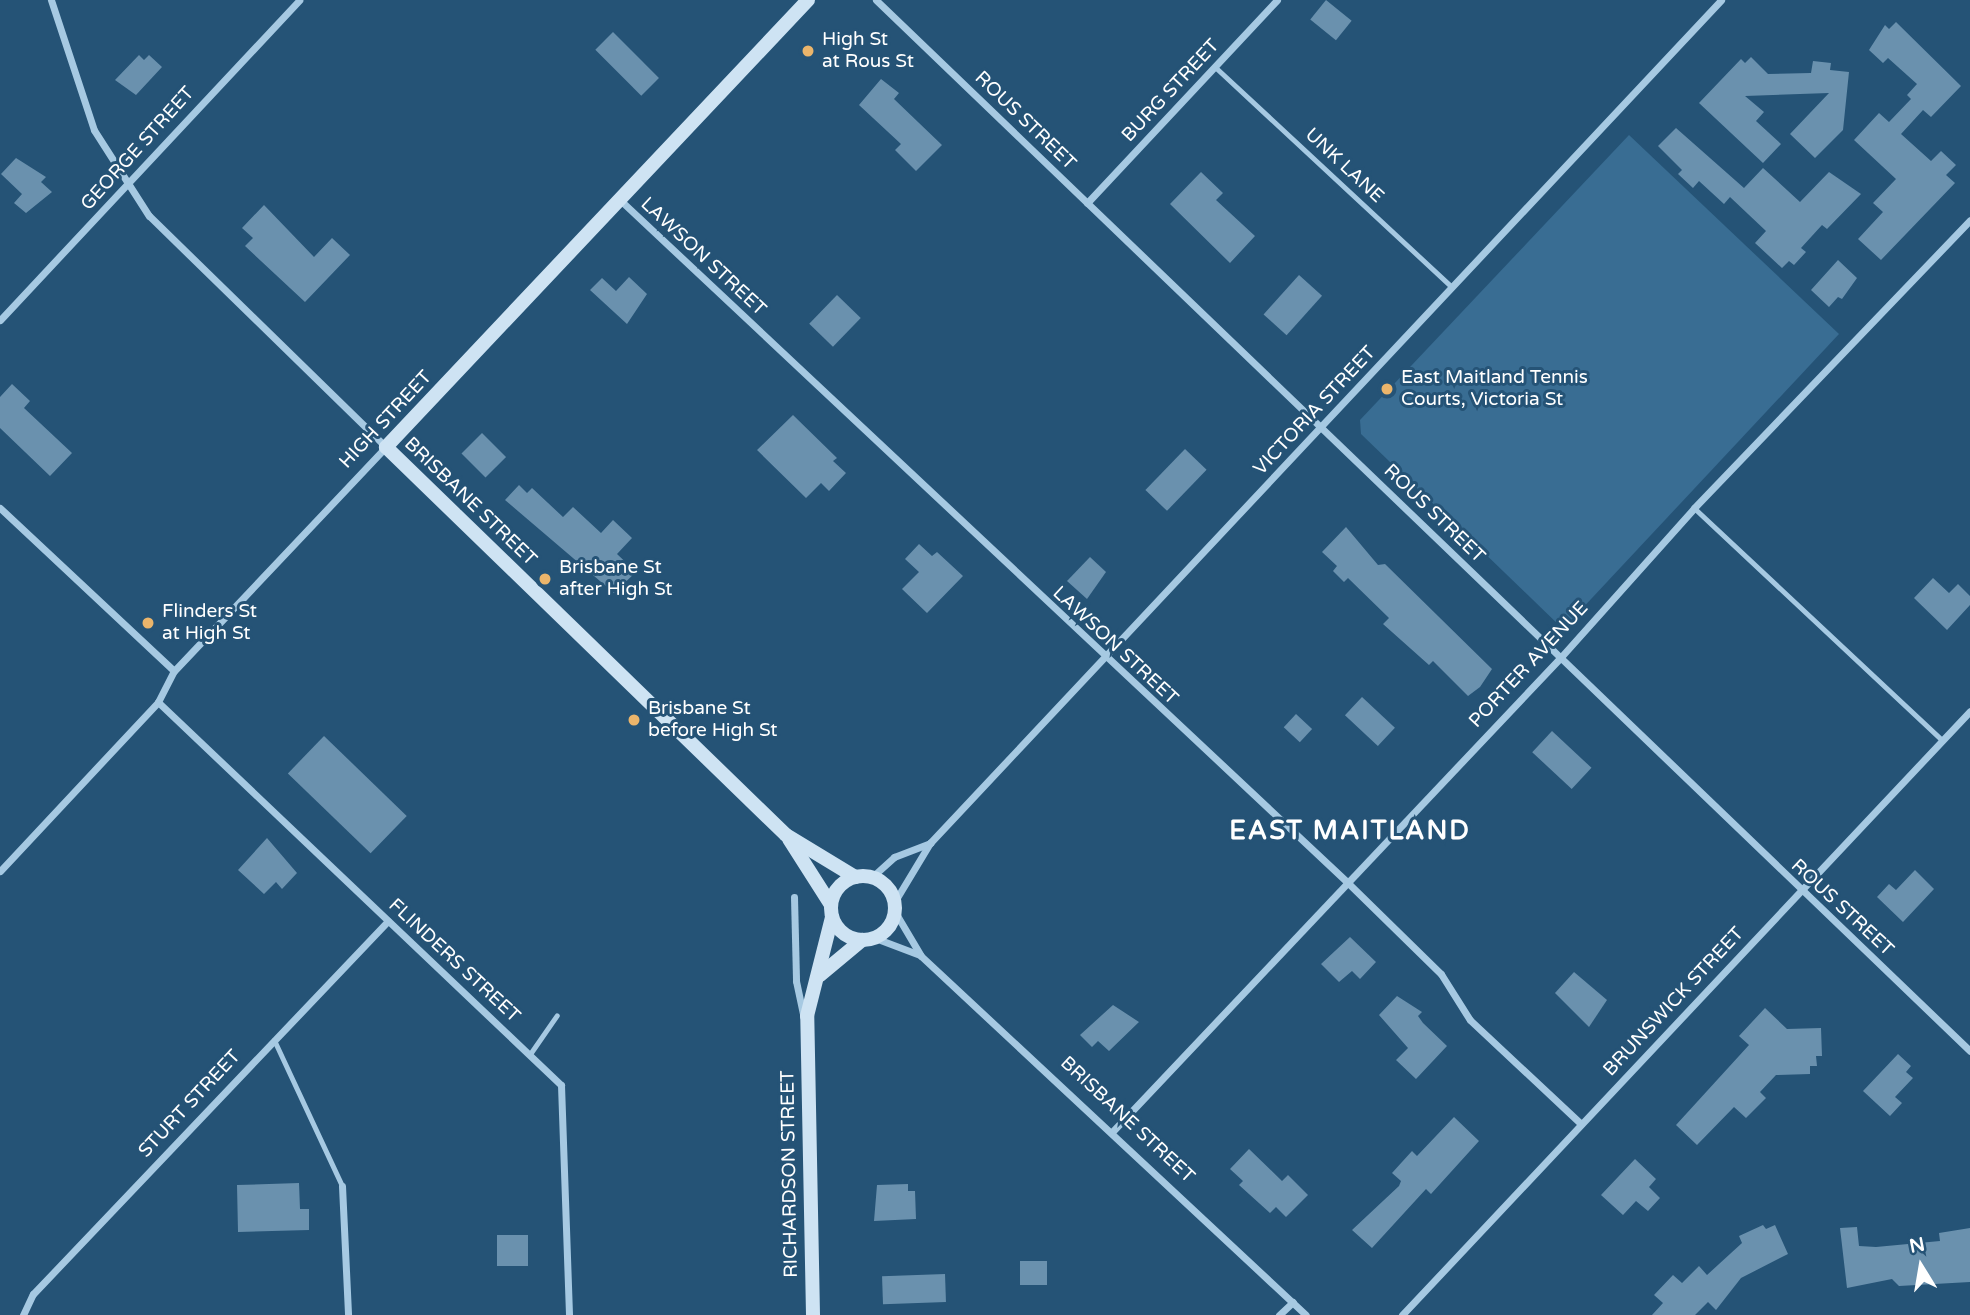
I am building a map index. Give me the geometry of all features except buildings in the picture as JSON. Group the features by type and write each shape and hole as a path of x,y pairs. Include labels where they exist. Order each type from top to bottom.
{"main road":[{"name":"HIGH STREET","path":"386,447 808,0"},
{"name":"BRISBANE STREET","path":"386,447 786,835 855,877"},
{"name":"BRISBANE STREET","path":"786,835 832,911"},
{"path":"820,975 869,939 885,932 895,906 887,886 872,877 855,877 839,887 832,911 843,933 869,939"},
{"name":"RICHARDSON STREET","path":"813,1315 806,1032 809,1002 820,975 832,911"}],"street":[{"name":"BRISBANE STREET","path":"51,0 84,106 126,185 174,244 386,447"},
{"name":"GEORGE STREET","path":"0,320 299,0"},
{"name":"ROUS STREET","path":"876,0 1800,891 1970,1051"},
{"name":"BURG STREET","path":"1087,203 1277,0"},
{"name":"VICTORIA STREET","path":"895,906 930,843 1721,0"},
{"name":"LAWSON STREET","path":"619,198 1104,658 1346,881 1441,974 1470,1020 1581,1124"},
{"name":"PORTER AVENUE","path":"1112,1132 1560,657 1693,508 1970,220"},
{"name":"HIGH STREET","path":"0,871 158,702 174,671 386,447"},
{"path":"0,508 174,671"},
{"name":"FLINDERS STREET","path":"158,702 561,1085 569,1315"},
{"name":"BRUNSWICK STREET","path":"1402,1315 1970,711"},
{"name":"VICTORIA STREET","path":"872,877 894,857 930,843"},
{"name":"RICHARDSON STREET","path":"794,897 796,981 806,1032"},
{"name":"BRISBANE STREET","path":"895,906 921,956 1306,1315"},
{"name":"STURT STREET","path":"23,1315 33,1294 274,1038 388,922"},
{"name":"BRISBANE STREET","path":"869,939 921,956"},
{"path":"342,1186 348,1315"},
{"path":"1279,1315 1293,1302"}],"lane":[{"name":"UNK LANE","path":"1215,67 1452,288"},
{"path":"1693,508 1942,740"},
{"path":"530,1054 557,1015"},
{"path":"274,1038 342,1186"}],"shaded area":[{"path":"1629,135 1839,334 1563,629 1361,434 1360,420"}],"place":[{"name":"High St at Rous St","path":"808,51"},
{"name":"East Maitland Tennis Courts, Victoria St","path":"1387,389"},
{"name":"Brisbane St after High St","path":"545,579"},
{"name":"Flinders St at High St","path":"148,623"},
{"name":"Brisbane St before High St","path":"634,720"}],"district":[{"name":"EAST MAITLAND","path":"1350,831"}]}
